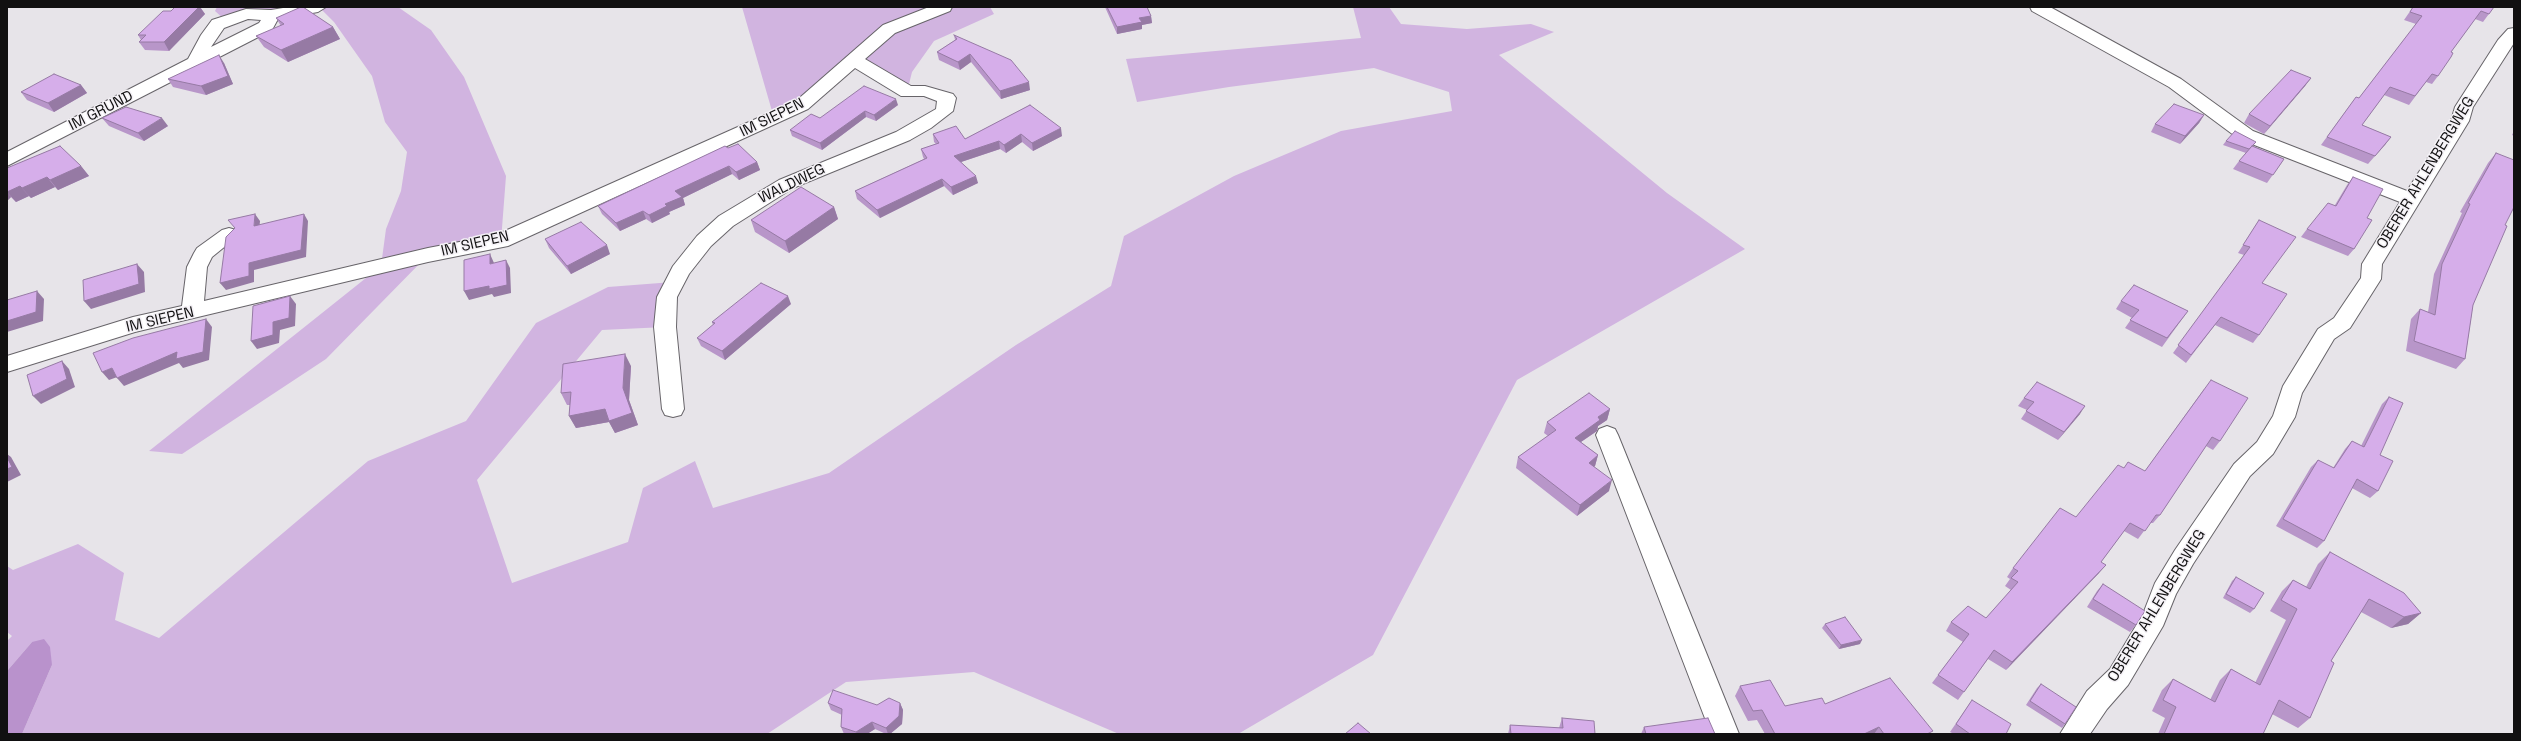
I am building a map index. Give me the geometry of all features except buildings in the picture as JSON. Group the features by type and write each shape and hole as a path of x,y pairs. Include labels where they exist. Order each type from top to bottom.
{"street":[{"path":"195,63 208,34 218,24 220,16 318,7"},
{"name":"IM SIEPEN","path":"7,364 133,325 428,255 502,241 802,105 889,30 944,7"},
{"path":"2038,7 2175,83 2246,134 2412,200"},
{"name":"IM GRUND","path":"7,160 266,26 264,13"},
{"name":"OBERER AHLENBERGWEG","path":"2074,734 2097,700 2119,678 2154,618 2164,591 2184,556 2242,470 2265,448 2281,423 2291,392 2326,334 2342,323 2371,279 2372,264 2460,121 2464,107 2507,40 2514,33"},
{"name":"WALDWEG","path":"673,409 665,327 667,297 680,271 704,241 726,220 786,184 902,136 925,124 944,111 947,98 926,91 907,92 884,76 854,60"},
{"path":"192,312 197,267 204,253 229,235"},
{"path":"1607,435 1725,734"}],"shaded area":[{"path":"217,7 294,7 225,20 215,11"},
{"path":"319,7 398,7 431,30 464,77 506,176 501,241 428,255 326,359 182,454 149,451 381,266 386,229 401,191 407,152 385,122 372,76 334,22"},
{"path":"742,7 990,7 994,14 934,41 912,72 907,92 856,62 774,118"},
{"path":"1353,7 1389,7 1401,24 1467,29 1531,24 1554,32 1499,55 1667,193 1745,249 1517,380 1373,655 1238,734 1119,734 974,672 846,682 767,734 22,734 52,665 32,642 7,671 7,641 12,636 7,632 7,566 13,570 78,544 124,573 115,620 159,638 368,461 466,421 536,323 608,287 673,282 665,327 602,330 477,480 512,583 628,542 643,488 695,461 713,508 829,473 1016,345 1111,286 1124,236 1234,176 1341,131 1452,111 1449,92 1374,68 1229,87 1137,102 1126,59 1361,38"},
{"path":"44,639 50,647 52,665 22,734 7,734 7,671 32,642"}]}
